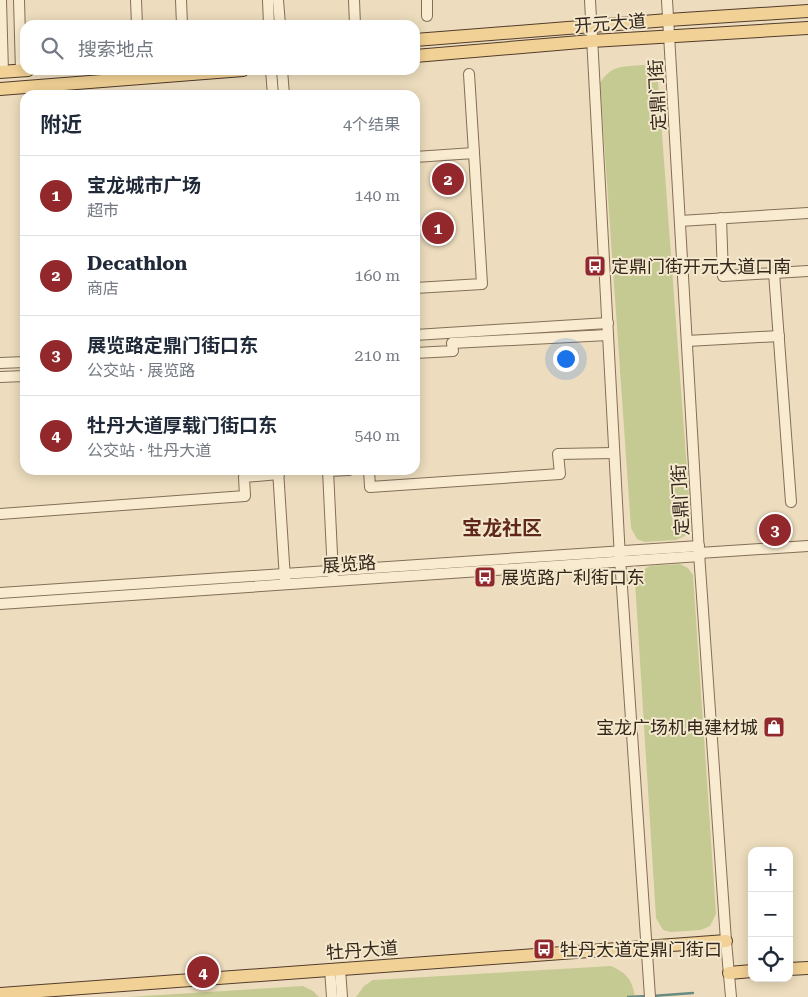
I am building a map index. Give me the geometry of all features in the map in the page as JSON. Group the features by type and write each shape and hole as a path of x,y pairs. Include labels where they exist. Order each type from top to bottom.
{"main road":[{"name":"开元大道","path":"420,40 591,25 808,11"},
{"name":"开元大道","path":"420,56 592,41 808,28"},
{"path":"2,72 20,70"},
{"path":"0,89 178,75"},
{"name":"牡丹大道","path":"0,994 647,946 726,942"},
{"path":"793,969 808,968"},
{"path":"729,973 748,971"}],"street":[{"path":"1,0 2,72"},
{"path":"18,0 20,23"},
{"path":"136,0 137,20"},
{"path":"181,0 182,20"},
{"path":"268,0 268,20"},
{"path":"278,0 280,20"},
{"path":"354,0 356,20"},
{"path":"426,0 427,16"},
{"path":"590,0 620,562 650,993"},
{"name":"定鼎门街","path":"667,0 699,551 731,997"},
{"path":"420,288 482,284 469,74"},
{"path":"271,75 272,90"},
{"path":"282,75 284,90"},
{"path":"420,157 474,153"},
{"path":"680,221 808,213"},
{"path":"721,218 723,276 808,271"},
{"path":"774,273 791,502"},
{"path":"420,335 608,323"},
{"path":"420,353 453,351 452,343 608,334"},
{"path":"687,341 779,336"},
{"path":"0,363 20,362"},
{"path":"0,377 20,376"},
{"path":"369,475 370,487 560,474 558,454 614,453"},
{"path":"0,514 245,496 244,477 258,475"},
{"path":"278,475 285,579"},
{"path":"328,475 334,581"},
{"name":"展览路","path":"0,604 285,579 333,570 620,551 699,551 808,546"},
{"name":"展览路","path":"0,593 285,579 334,581 620,562 699,551"},
{"path":"332,997 335,969"},
{"path":"335,969 342,997"}],"green space":[{"path":"644,65 653,70 658,80 691,524 685,536 676,540 645,542 637,539 631,528 600,83 614,69"},
{"path":"680,564 688,568 693,575 716,914 710,926 701,930 671,932 663,930 656,918 635,581 641,571 650,566"},
{"path":"611,966 621,971 628,978 635,997 356,997 364,986 373,980"},
{"path":"303,986 313,991 319,997 128,997"}],"waterway":[{"path":"652,996 693,993"},
{"path":"628,997 647,996"}],"place":[{"name":"Decathlon","path":"448,179"},
{"name":"宝龙城市广场","path":"438,228"},
{"name":"定鼎门街开元大道口南","path":"595,266"},
{"name":"展览路定鼎门街口东","path":"775,530"},
{"name":"展览路广利街口东","path":"485,577"},
{"name":"宝龙广场机电建材城","path":"774,727"},
{"name":"牡丹大道定鼎门街口","path":"544,949"},
{"name":"牡丹大道厚载门街口东","path":"203,972"}],"district":[{"name":"宝龙社区","path":"502,528"}]}
